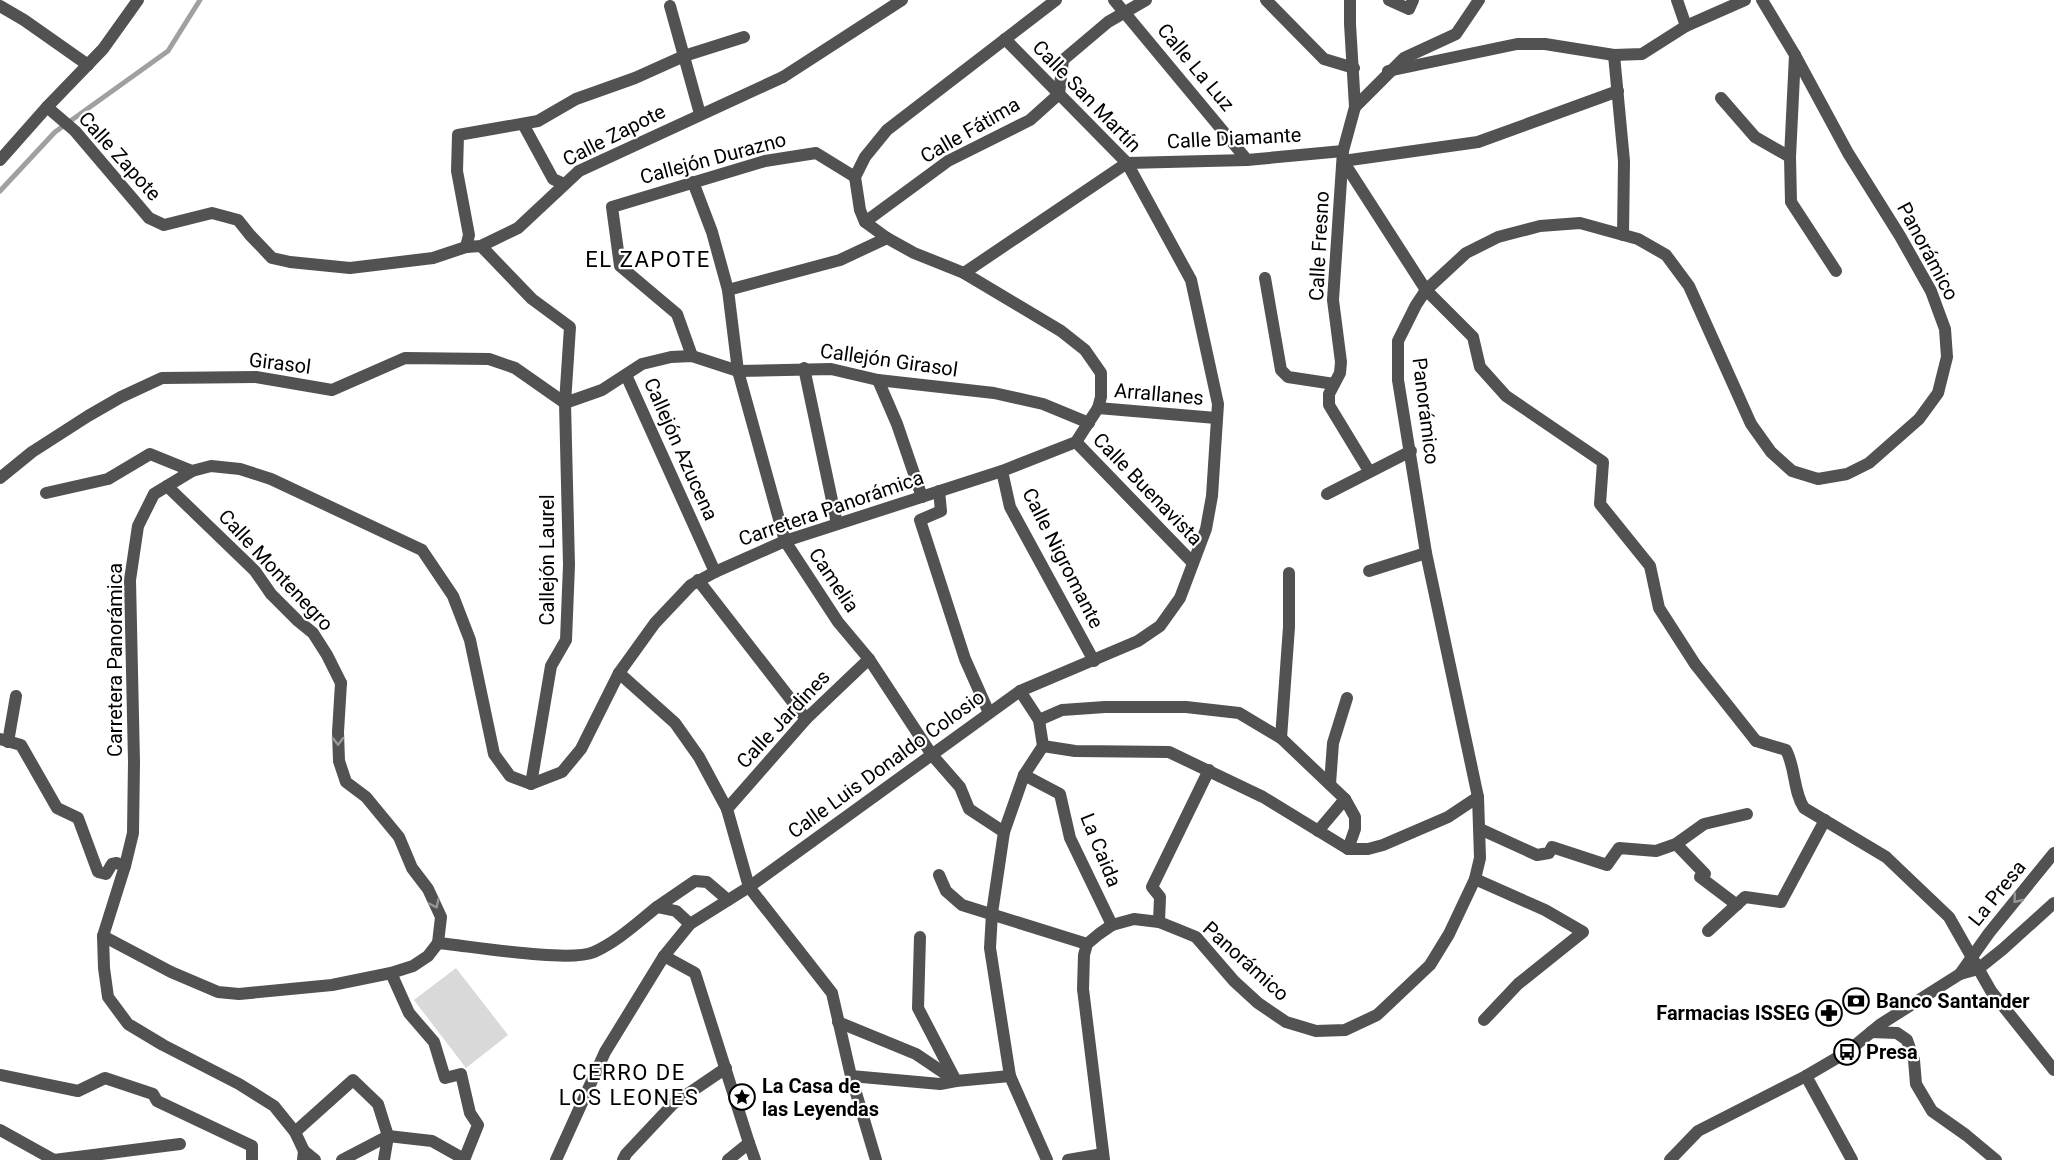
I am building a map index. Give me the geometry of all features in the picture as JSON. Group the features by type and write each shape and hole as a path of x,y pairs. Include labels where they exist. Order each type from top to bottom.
{"street":[{"path":"0,160 103,50 138,0"},
{"name":"Calle Zapote","path":"49,109 75,131 149,218 164,225 212,213 238,220 272,258 290,262 350,268 433,258 466,247 481,246 518,228 579,171 783,77 902,0"},
{"path":"1056,0 887,130 865,157 855,177 860,210 866,222 887,238 914,253 964,273 1061,331 1085,350 1101,373 1101,397 1098,408 1076,442"},
{"name":"Calle La Luz","path":"1113,0 1247,160"},
{"path":"1059,94 1063,60 1108,22 1146,0"},
{"path":"1266,0 1324,59 1354,68"},
{"name":"Calle Fresno","path":"1350,0 1355,107 1343,156 1333,300 1341,362 1340,373 1329,394 1329,405 1369,471"},
{"path":"1389,0 1409,9 1413,0"},
{"path":"1355,107 1404,57 1456,34 1479,0"},
{"path":"1677,0 1686,26"},
{"path":"1388,71 1517,44 1545,44 1614,55 1641,54 1686,26 1745,0"},
{"name":"Panorámico","path":"1087,944 1112,925 1134,920 1159,922 1196,938 1258,1003 1286,1022 1316,1030 1345,1030 1377,1015 1430,965 1449,934 1475,879 1480,858 1478,797 1426,553 1398,380 1398,340 1426,290 1466,253 1498,237 1540,226 1580,223 1638,239 1666,255 1689,286 1750,424 1771,452 1792,471 1818,478 1847,474 1869,464 1919,419 1938,393 1947,357 1945,329 1931,291 1848,153 1762,0"},
{"path":"0,6 88,65"},
{"path":"670,6 700,114"},
{"path":"466,247 469,235 457,171 458,135 538,120 576,99 635,78 684,56 744,37"},
{"name":"Calle San Martín","path":"1005,39 1127,163 1191,280 1218,404 1216,418"},
{"path":"1614,55 1624,161 1623,235"},
{"path":"1795,56 1790,157 1791,202 1836,271"},
{"name":"Calle Diamante","path":"1127,163 1343,156 1478,142 1618,91"},
{"name":"Calle Fátima","path":"866,222 948,161 1030,120 1059,94"},
{"path":"1721,98 1755,138 1790,157"},
{"path":"523,124 553,179 564,184"},
{"name":"Callejón Durazno","path":"692,356 677,314 620,266 612,207 765,161 816,153 855,177"},
{"path":"1343,156 1426,290 1473,337 1480,368 1506,396 1603,462 1600,504 1650,566 1659,608 1695,664 1756,741 1786,750 1790,758 1798,798 1804,808 1886,856 1948,917 1991,991 2054,1070"},
{"path":"964,273 1127,163"},
{"name":"Camelia","path":"693,182 712,232 728,290 738,371 785,541 838,622 869,659 932,755 960,787 969,809 1004,832"},
{"path":"728,290 840,260 887,238"},
{"path":"481,246 532,299 570,327 565,403"},
{"path":"1265,278 1281,370 1288,377 1334,384"},
{"name":"Callejón Girasol","path":"565,403 602,390 642,364 671,357 692,356 738,371 831,369 878,380 994,393 1043,404 1089,423"},
{"name":"Girasol","path":"0,478 32,452 88,416 121,397 162,378 256,377 332,390 405,358 489,359 515,368 565,403"},
{"path":"804,368 837,524"},
{"name":"Callejón Azucena","path":"626,375 715,572"},
{"path":"878,380 897,424 922,497"},
{"name":"Callejón Laurel","path":"531,784 551,666 566,640 569,565 565,403"},
{"name":"Arrallanes","path":"1098,408 1216,418"},
{"name":"Calle Luis Donaldo Colosio","path":"556,1160 605,1052 664,956 690,924 749,887 1020,691 1138,641 1160,626 1180,598 1206,529 1212,496 1216,418"},
{"name":"Carretera Panorámica","path":"303,1155 295,1132 274,1106 239,1084 163,1045 128,1024 108,997 103,936 125,866 133,821 130,580 138,526 154,494 192,471 211,466 240,469 271,479 422,550 453,596 471,640 494,754 510,776 531,784 562,772 581,749 619,673 654,623 698,580 785,541 1002,471 1076,442"},
{"name":"Calle Buenavista","path":"1076,442 1192,563"},
{"path":"1327,494 1411,451"},
{"path":"45,493 108,478 150,454 192,471"},
{"name":"Calle Nigromante","path":"1002,471 1010,507 1094,661"},
{"name":"Calle Montenegro","path":"167,486 255,570 271,594 313,633 327,655 341,683 338,732 339,761 342,772 346,782 366,797 399,837 412,868 428,889 441,917 438,943"},
{"path":"939,491 941,511 920,520 965,659 989,713"},
{"path":"1369,571 1426,553"},
{"path":"1281,738 1290,627 1289,573"},
{"path":"698,580 806,719"},
{"name":"Calle Jardines","path":"727,809 806,719 869,659"},
{"path":"619,673 675,723 699,757 727,809 749,887 832,993 851,1076 876,1160"},
{"path":"1020,691 1039,720 1043,746 1024,775 1004,832 992,913 990,948 1011,1076 1047,1160"},
{"path":"16,696 4,740 21,746 57,808 78,818 98,872 106,874 112,864 125,866"},
{"path":"1330,784 1333,743 1347,698"},
{"path":"1039,720 1062,710 1114,706 1186,707 1239,713 1281,738 1345,799 1355,817 1355,829 1348,849"},
{"path":"1043,746 1075,751 1169,752 1263,797 1348,849 1368,849 1383,845 1448,817 1478,797"},
{"path":"1159,922 1160,897 1152,887 1209,770"},
{"name":"La Caida","path":"1024,775 1060,794 1070,838 1112,925"},
{"path":"1318,831 1345,799"},
{"path":"1480,829 1537,855 1548,853 1552,847 1607,865 1619,848 1656,851 1676,844 1704,824 1747,814"},
{"path":"1708,931 1745,897 1781,902 1825,820"},
{"path":"1676,844 1705,874 1700,877 1737,905"},
{"name":"La Presa","path":"1960,974 2054,853"},
{"path":"939,875 946,891 962,905 1087,944 1084,955 1083,989 1103,1157 1068,1160"},
{"path":"1475,879 1545,910 1583,932 1518,984 1484,1020"},
{"path":"103,936 171,972 218,992 238,994 332,985 391,973 413,966 428,956 438,943 563,956 592,953 621,936 657,907 695,881 707,882 728,900"},
{"name":"La Presa","path":"1978,969 2003,950 2054,903"},
{"path":"657,907 676,911 690,924"},
{"path":"920,937 918,1008 957,1081"},
{"path":"664,956 694,973 755,1160"},
{"path":"1670,1160 1698,1131 1806,1076 1847,1052 1871,1032 1960,974 1978,969"},
{"path":"342,1160 388,1136 432,1141 464,1160 478,1125 470,1113 461,1074 445,1078 434,1042 409,1013 391,973"},
{"path":"838,1022 916,1054 957,1081"},
{"path":"1871,1032 1897,1034 1907,1040 1914,1060 1916,1084 1932,1111 1996,1160"},
{"path":"623,1160 673,1104 726,1068"},
{"path":"0,1075 78,1091 105,1078 153,1094 157,1101 252,1146 252,1160"},
{"path":"851,1076 940,1084 1011,1076"},
{"path":"1806,1076 1852,1160"},
{"path":"295,1132 353,1080 378,1104 388,1136 384,1160"},
{"path":"0,1130 54,1160 180,1144"},
{"path":"728,1160 750,1143"},
{"path":"303,1155 315,1160"}],"shaded area":[{"path":"456,968 508,1035 466,1068 414,1000"}],"waterway":[{"path":"0,191 55,132 168,51 200,0"}],"place":[{"name":"Banco Santander","path":"1856,1001"},
{"name":"Farmacias ISSEG","path":"1829,1013"},
{"name":"Presa","path":"1847,1052"},
{"name":"La Casa de las Leyendas","path":"742,1097"}],"district":[{"name":"EL ZAPOTE","path":"648,259"},
{"name":"CERRO DE LOS LEONES","path":"629,1084"}]}
